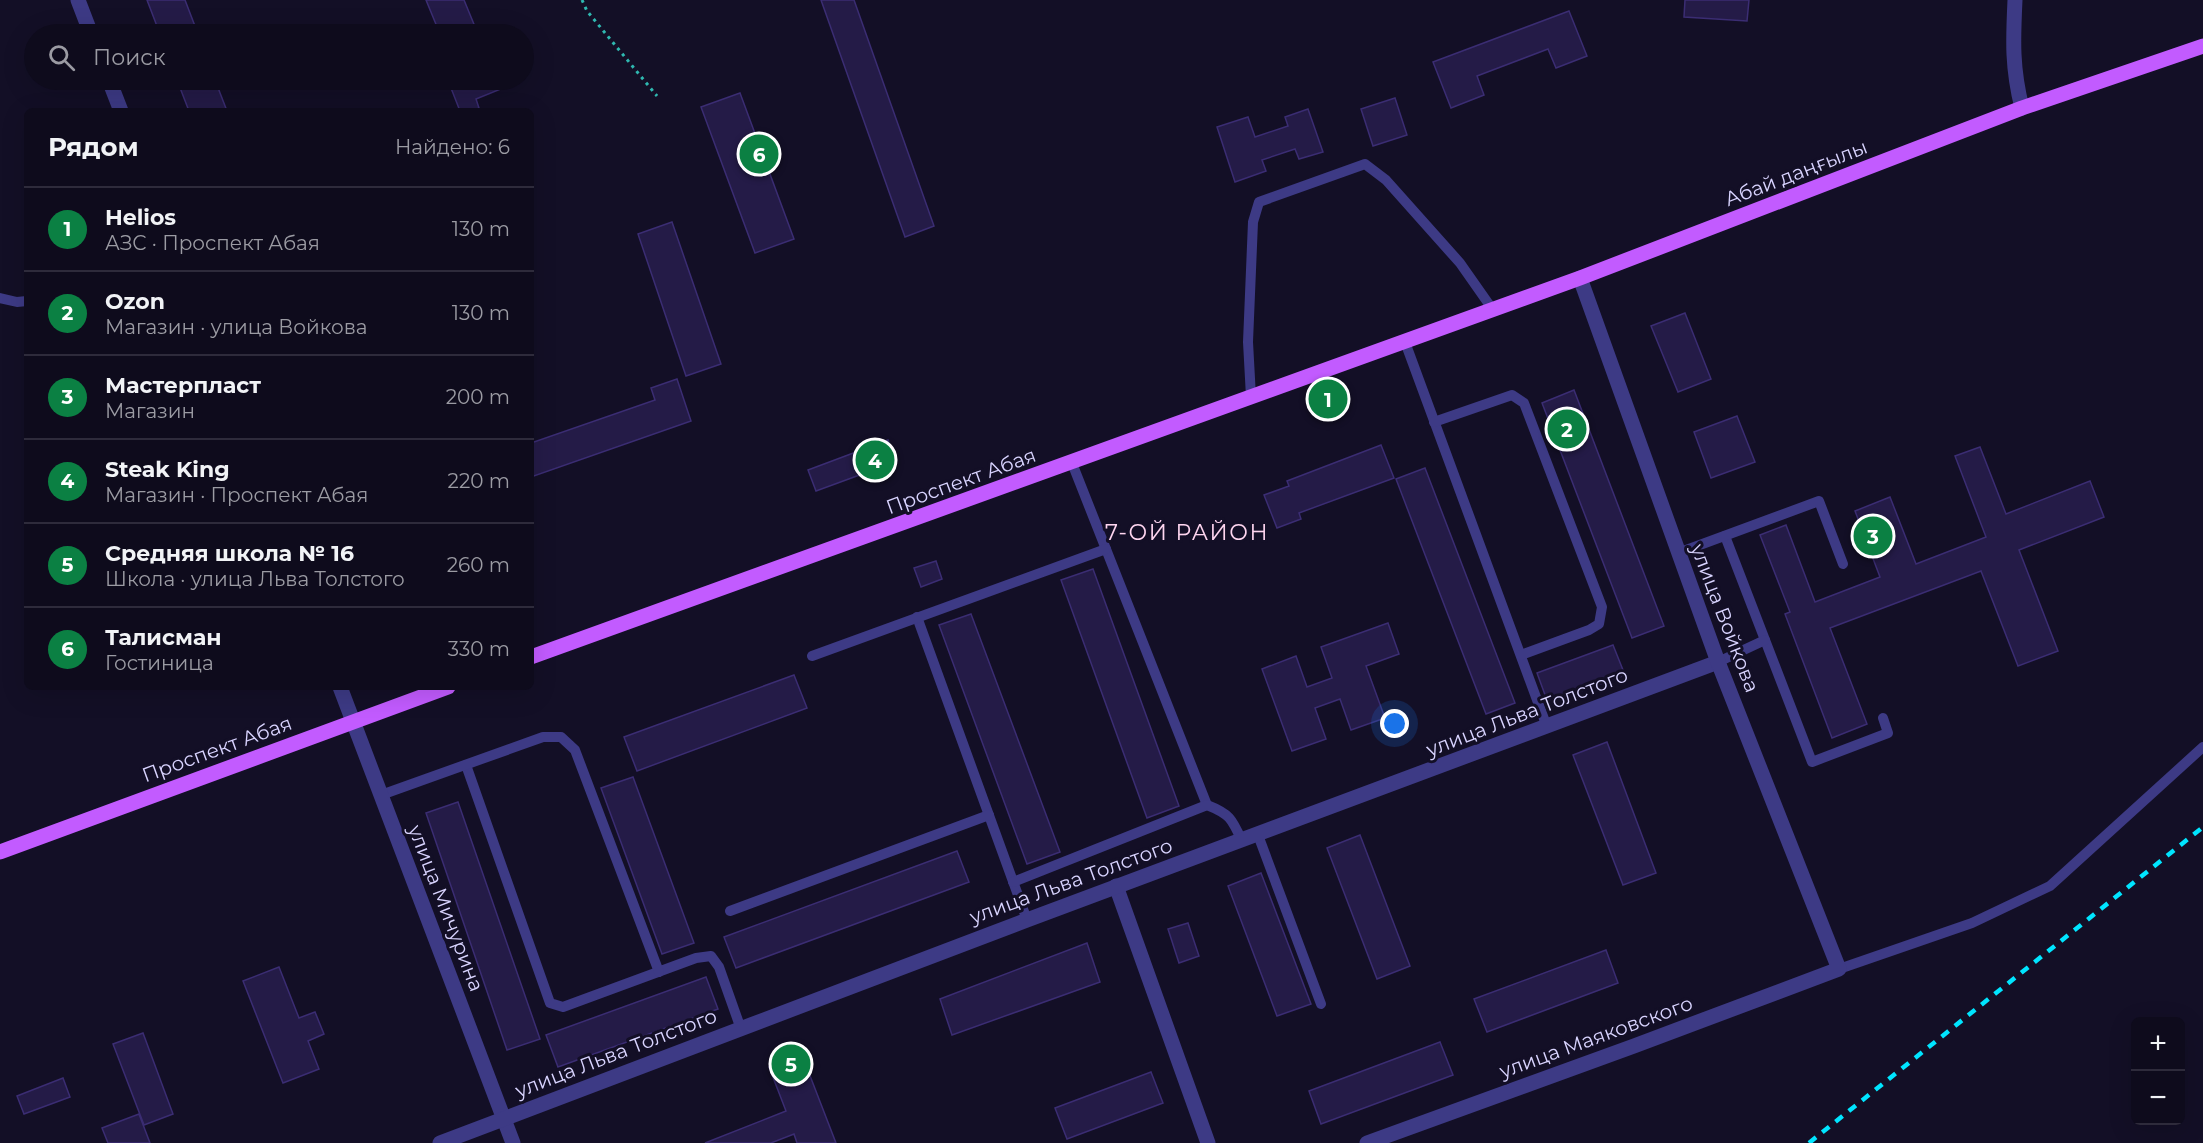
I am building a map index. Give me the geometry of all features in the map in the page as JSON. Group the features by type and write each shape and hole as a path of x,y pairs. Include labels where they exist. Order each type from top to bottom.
{"main road":[{"name":"Абай даңғылы","path":"1405,342 1580,278 2022,108 2203,46"},
{"name":"Проспект Абая","path":"534,656 1405,342"},
{"name":"Проспект Абая","path":"0,852 440,690"}],"street":[{"path":"78,0 88,24"},
{"path":"2015,0 2014,78 2022,108"},
{"path":"113,90 120,108"},
{"name":"улица Войкова","path":"1580,278 1718,662 1839,969"},
{"name":"улица Льва Толстого","path":"440,1143 1116,886 1718,662"},
{"name":"улица Мичурина","path":"341,690 513,1143"},
{"path":"1116,886 1208,1143"},
{"name":"улица Маяковского","path":"1367,1143 1839,969"}],"lane":[{"path":"1251,397 1248,357 1254,222 1259,202 1365,164 1386,180 1469,273 1493,310"},
{"path":"0,298 24,302"},
{"path":"1405,342 1546,727"},
{"path":"1434,422 1512,394 1524,403 1602,607 1599,624 1521,656"},
{"path":"1072,463 1207,805"},
{"path":"1678,553 1819,501 1843,564"},
{"path":"1725,536 1812,762 1888,732 1883,718"},
{"path":"812,656 1106,549"},
{"path":"917,617 1027,920"},
{"path":"1718,662 1765,640"},
{"path":"381,795 543,737 561,737 575,750 659,972"},
{"path":"1839,969 1972,923 2050,886 2203,747"},
{"path":"466,765 550,1003 563,1007 696,958 711,956 719,967 741,1029"},
{"path":"1013,882 1207,805 1232,818 1242,841"},
{"path":"730,911 989,814"},
{"path":"1258,835 1321,1004"}],"path":[{"path":"582,0 587,11 657,96"}],"building":[{"path":"147,0 185,0 194,24 156,24"},
{"path":"426,0 464,0 474,24 436,24"},
{"path":"821,0 854,0 934,226 905,237"},
{"path":"1685,0 1749,0 1747,21 1684,17"},
{"path":"1569,11 1587,56 1556,68 1548,49 1477,76 1484,95 1451,108 1433,62"},
{"path":"181,90 219,90 226,108 188,108"},
{"path":"452,90 498,90 476,99 479,108 459,108"},
{"path":"740,93 794,239 755,253 701,107"},
{"path":"1395,98 1407,135 1373,146 1361,109"},
{"path":"1308,109 1323,152 1299,159 1295,149 1262,160 1266,171 1235,182 1217,127 1248,117 1255,137 1288,126 1285,117"},
{"path":"672,222 721,364 686,376 638,234"},
{"path":"1685,313 1711,379 1678,392 1651,326"},
{"path":"677,379 691,421 534,476 534,442 655,400 651,388"},
{"path":"1574,390 1664,626 1632,638 1542,403"},
{"path":"1737,416 1755,462 1711,478 1694,432"},
{"path":"888,440 895,462 816,491 808,470"},
{"path":"1381,445 1394,478 1299,513 1301,519 1277,528 1264,495 1289,486 1287,481"},
{"path":"1980,447 2006,514 2090,481 2104,517 2019,550 2058,651 2018,666 1981,571 1830,628 1867,724 1832,738 1785,614 1790,612 1760,535 1786,525 1815,602 1880,577 1855,511 1890,497 1916,564 1986,537 1955,456"},
{"path":"1425,468 1515,703 1486,714 1396,479"},
{"path":"936,561 942,579 921,587 914,568"},
{"path":"1093,569 1179,806 1147,818 1061,580"},
{"path":"971,614 1060,852 1027,864 939,625"},
{"path":"1388,623 1399,654 1366,666 1385,718 1351,730 1340,699 1315,708 1326,739 1292,751 1262,669 1296,656 1307,687 1332,678 1321,647"},
{"path":"1613,645 1625,675 1548,703 1537,673"},
{"path":"794,675 807,708 637,771 624,737"},
{"path":"1607,742 1656,873 1623,885 1573,755"},
{"path":"633,777 694,943 662,954 601,788"},
{"path":"458,802 540,1039 507,1050 426,813"},
{"path":"1360,835 1410,966 1377,979 1327,848"},
{"path":"957,851 969,882 736,968 724,937"},
{"path":"1261,873 1311,1004 1277,1016 1228,886"},
{"path":"1188,923 1199,956 1179,963 1168,929"},
{"path":"1087,943 1100,982 952,1035 940,999"},
{"path":"1606,950 1618,983 1487,1032 1474,999"},
{"path":"279,967 299,1018 315,1012 324,1034 308,1041 319,1069 283,1083 243,981"},
{"path":"706,977 718,1009 558,1067 546,1035"},
{"path":"143,1033 173,1114 144,1125 113,1044"},
{"path":"1440,1042 1453,1075 1321,1124 1309,1091"},
{"path":"802,1055 836,1143 797,1143 794,1134 771,1143 705,1143 786,1111 769,1067"},
{"path":"1151,1072 1163,1103 1067,1139 1055,1108"},
{"path":"63,1078 70,1097 24,1114 17,1096"},
{"path":"139,1114 150,1143 108,1143 102,1128"}],"railway":[{"path":"1809,1143 2203,827"}],"place":[{"name":"Талисман","path":"759,154"},
{"name":"Helios","path":"1328,399"},
{"name":"Ozon","path":"1567,429"},
{"name":"Steak King","path":"875,460"},
{"name":"Мастерпласт","path":"1873,536"},
{"name":"Средняя школа № 16","path":"791,1064"}],"district":[{"name":"7-ОЙ РАЙОН","path":"1187,532"}]}
